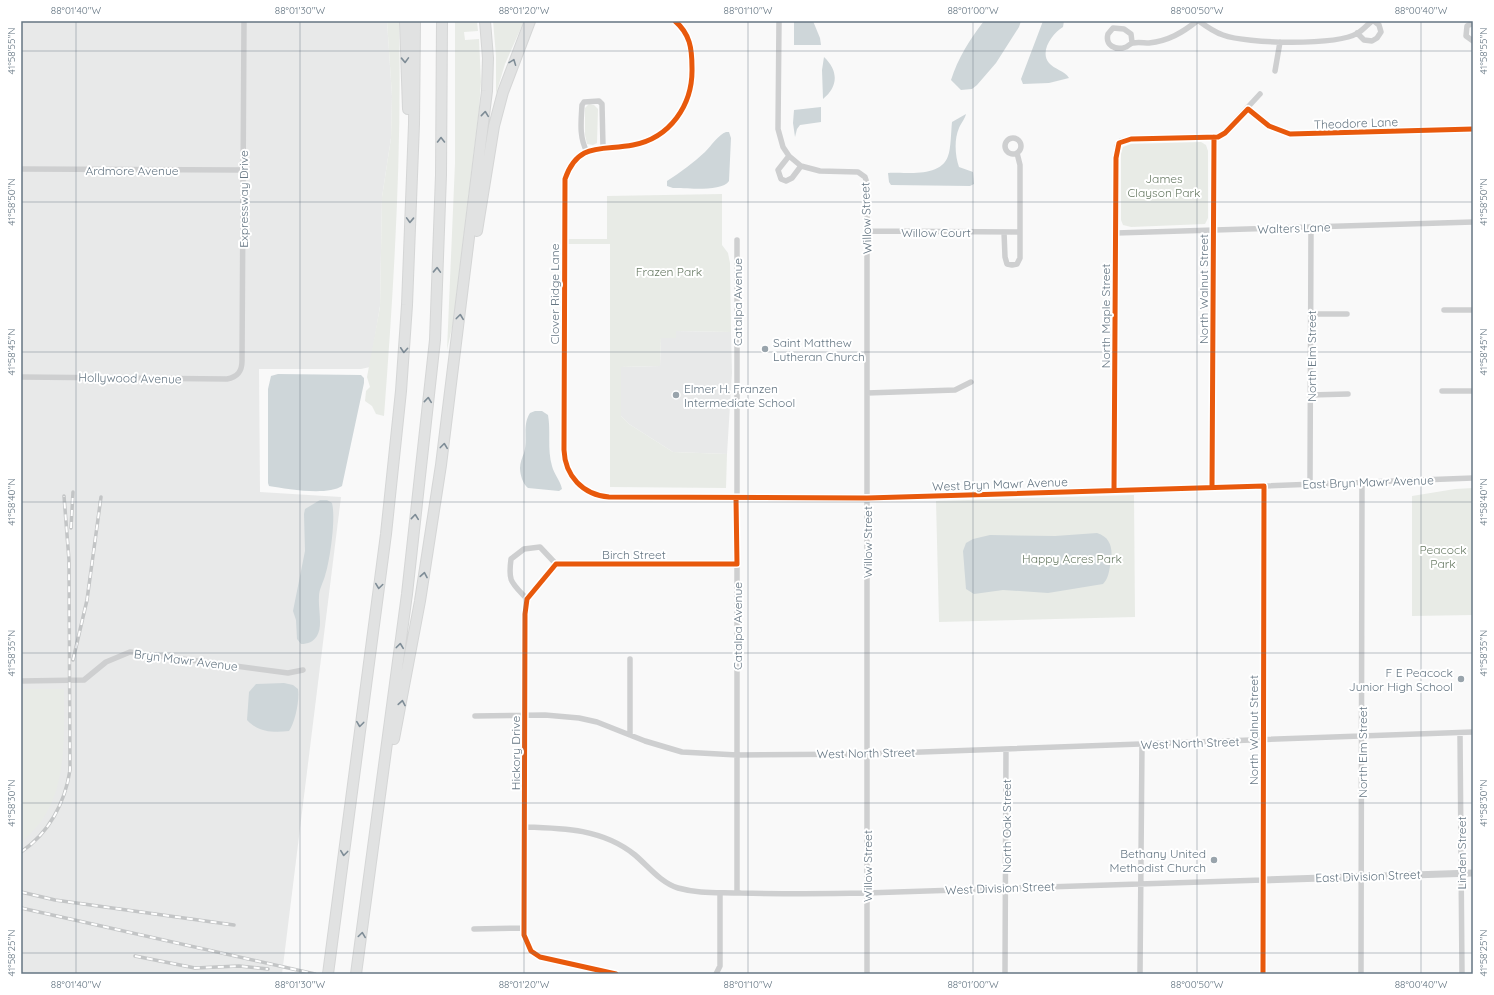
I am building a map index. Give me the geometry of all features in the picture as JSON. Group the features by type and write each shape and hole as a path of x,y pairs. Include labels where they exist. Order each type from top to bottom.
{"highway":[{"path":"404,21 412,181"},
{"path":"328,974 386,534 394,457 407,305 412,181 415,21"},
{"path":"356,974 407,594 434,340 441,175 442,21"},
{"path":"381,796 401,709 428,552 441,465 487,90 488,58 485,21"},
{"path":"463,291 471,266 494,126 507,78 530,21"},
{"path":"526,31 534,21"}],"street":[{"name":"Expressway Drive","path":"237,375 242,368 244,21"},
{"name":"Clover Ridge Lane","path":"675,21 687,34 692,50 691,87 683,109 668,128 652,139 632,145 603,147 587,152 572,165 567,174 564,186 564,450 567,468 575,481 583,488 603,496 736,498"},
{"name":"Willow Street","path":"779,21 778,129 780,140 789,156 801,166 814,170 856,172 864,175 867,183 867,974"},
{"path":"1132,42 1131,34 1124,28 1113,28 1108,34 1108,42 1115,47 1124,48 1132,42 1149,43 1169,39 1198,21 1209,29 1224,36 1280,42 1335,39 1357,33 1373,21 1378,25 1381,32 1372,42 1364,40 1357,33"},
{"path":"1473,23 1467,26 1466,31 1466,36 1473,41"},
{"path":"1275,71 1280,42"},
{"path":"1214,137 1225,133 1260,94"},
{"path":"587,152 582,143 581,136 582,105 584,102 599,101 602,104 603,147"},
{"name":"Theodore Lane","path":"1248,109 1270,126 1290,134 1473,129"},
{"name":"North Maple Street","path":"1114,490 1116,150 1119,143 1132,139 1214,137"},
{"name":"North Walnut Street","path":"1212,487 1214,137"},
{"path":"1004,232 1005,259 1008,264 1017,264 1020,260 1020,165 1017,153"},
{"path":"789,156 778,170 781,179 786,181 792,178 801,166"},
{"name":"Ardmore Avenue","path":"21,169 243,170"},
{"name":"Walters Lane","path":"1116,233 1473,222"},
{"name":"North Elm Street","path":"1310,484 1311,227"},
{"name":"Willow Court","path":"867,231 1020,232"},
{"name":"Catalpa Avenue","path":"737,240 737,893"},
{"path":"1444,310 1473,310"},
{"path":"1311,314 1347,314"},
{"name":"Hollywood Avenue","path":"21,377 227,379 237,375"},
{"path":"867,393 955,390 971,382"},
{"path":"1442,391 1473,391"},
{"path":"1310,395 1348,394"},
{"name":"East Bryn Mawr Avenue","path":"1264,486 1473,478"},
{"name":"North Elm Street","path":"1361,974 1362,482"},
{"name":"North Walnut Street","path":"1263,974 1264,486"},
{"name":"West Bryn Mawr Avenue","path":"736,498 867,498 1264,486"},
{"path":"540,547 556,564 527,599 512,584 509,575 511,559 524,549 540,547"},
{"name":"Birch Street","path":"556,564 737,564"},
{"name":"Hickory Drive","path":"527,599 525,614 525,827 523,928 528,947 540,957 616,974"},
{"name":"Bryn Mawr Avenue","path":"21,681 84,680 106,662 130,652 288,673 303,670"},
{"path":"630,659 630,735"},
{"name":"West North Street","path":"475,716 545,715 579,718 597,722 630,735 682,752 737,755 867,754 1006,750 1142,744 1361,738 1473,732"},
{"name":"Linden Street","path":"1460,733 1462,974"},
{"path":"1140,974 1142,744"},
{"name":"North Oak Street","path":"1005,974 1006,750"},
{"path":"525,827 570,828 598,835 618,843 634,854 666,883 677,888 700,893 720,893 720,966 716,974"},
{"name":"East Division Street","path":"1263,880 1473,873"},
{"name":"West Division Street","path":"720,893 866,893 1263,880"},
{"path":"474,929 523,928"}],"shaded area":[{"path":"21,21 387,21 392,96 391,138 382,197 380,306 370,367 361,369 259,369 260,492 341,497 282,974 21,974"},
{"path":"794,21 813,21 820,38 821,45 794,45"},
{"path":"984,21 1021,21 1019,27 996,63 977,85 972,89 961,90 951,80 965,49"},
{"path":"1043,21 1064,21 1063,27 1055,33 1048,43 1046,48 1046,58 1049,63 1069,78 1049,83 1023,84 1021,79"},
{"path":"824,57 832,68 835,79 832,89 823,99 822,70"},
{"path":"821,107 821,122 800,125 797,129 795,137 793,123 794,110"},
{"path":"966,114 957,132 956,153 959,167 973,172 974,184 970,186 891,185 889,182 888,173 930,171 938,168 944,163 950,149 952,122"},
{"path":"729,132 731,138 729,181 719,187 712,188 695,189 673,188 667,186 667,181 696,160 723,133"},
{"name":"Elmer H. Franzen Intermediate School","path":"676,331 731,332 732,373 727,454 673,452 629,424 621,416 621,367 660,366 661,338"},
{"path":"278,374 361,375 364,378 342,486 327,491 307,491 269,486 268,389 271,376"},
{"path":"542,411 548,415 551,460 553,469 562,489 559,491 528,488 521,476 520,466 525,448 526,422 530,413"},
{"path":"320,500 327,500 332,503 333,529 327,569 319,594 319,632 312,641 301,644 297,639 296,620 293,611 305,551 304,514 305,509"},
{"path":"1097,533 1106,538 1111,546 1109,573 1103,584 1048,593 1003,590 974,594 966,589 963,551 966,543 973,539 990,535 1055,536"},
{"path":"284,683 293,685 298,689 296,711 289,731 266,731 251,724 247,720 249,692 256,684"}],"green space":[{"path":"387,21 399,21 400,70 394,268 384,416 376,414 372,406 365,401 366,391 370,387 367,377 380,307 382,197 391,138 392,96"},
{"path":"455,21 477,21 478,31 464,32 465,40 479,39 481,82 453,323 447,350 455,163"},
{"path":"493,21 524,21 505,64 496,94 496,56"},
{"path":"589,104 594,105 598,109 597,143 593,145 587,144 585,135 585,108"},
{"name":"James Clayson Park","path":"1201,142 1206,145 1208,151 1208,218 1205,224 1131,227 1123,225 1121,220 1121,154 1123,147 1131,144"},
{"name":"Frazen Park","path":"722,194 722,245 728,253 730,263 731,332 676,331 676,338 661,338 660,366 621,367 621,416 629,424 673,452 727,454 726,488 610,487 610,244 568,244 568,239 607,239 607,196"},
{"name":"Peacock Park","path":"1473,488 1473,615 1412,616 1412,496 1455,489"},
{"name":"Happy Acres Park","path":"1134,495 1135,617 939,622 936,501"},
{"path":"21,689 64,689 64,730 63,751 56,792 48,810 37,827 21,842"}],"railway":[{"path":"71,528 73,492"},
{"path":"21,852 40,836 54,816 64,794 70,770 69,560 64,496"},
{"path":"73,660 87,600 101,497"},
{"path":"21,892 55,900 234,925"},
{"path":"21,908 315,974"},
{"path":"135,956 195,968 239,966 268,969"}],"cycle path":[{"path":"675,21 687,36 691,48 692,61 691,82 688,95 684,107 677,118 658,135 646,141 622,147 602,148 584,153 577,158 570,167 565,179 564,450 565,459 572,476 584,488 591,492 609,497 867,498 1264,486 1263,974"},
{"path":"1114,490 1116,158 1119,143 1131,139 1218,137 1225,133 1248,109 1269,126 1290,134 1473,129"},
{"path":"1212,487 1214,137"},
{"path":"616,974 540,957 531,951 524,935 525,614 527,599 556,564 737,564 736,498"}],"place":[{"name":"Saint Matthew Lutheran Church","path":"765,349"},
{"name":"Elmer H. Franzen Intermediate School","path":"676,395"},
{"name":"F E Peacock Junior High School","path":"1461,679"},
{"name":"Bethany United Methodist Church","path":"1214,860"}]}
